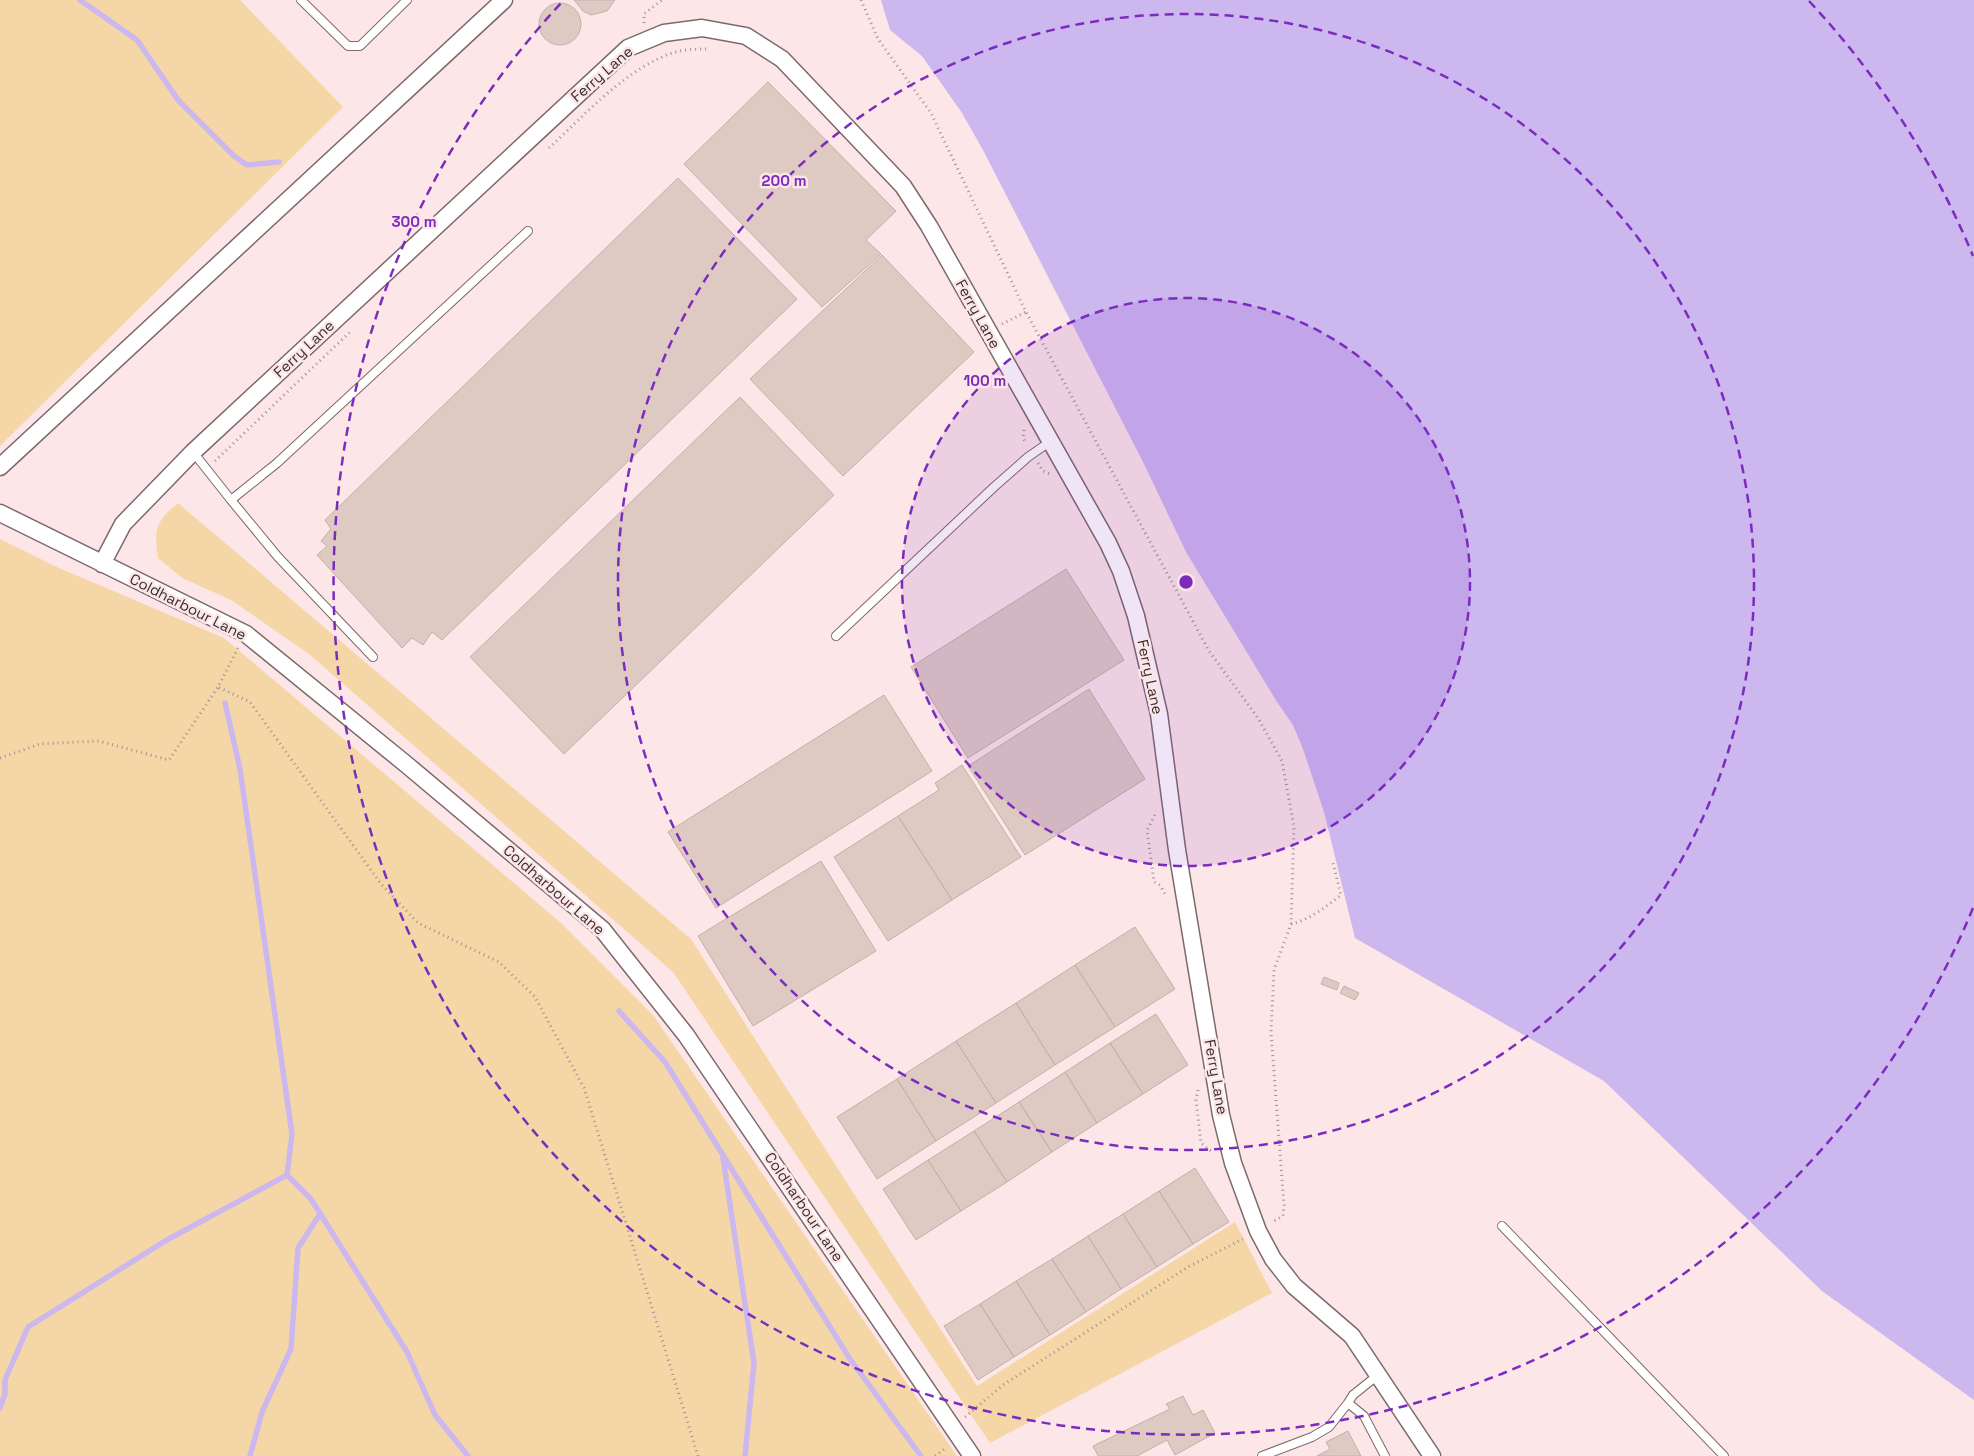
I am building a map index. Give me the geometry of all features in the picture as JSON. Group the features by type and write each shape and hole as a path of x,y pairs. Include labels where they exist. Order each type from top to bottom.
{"street":[{"path":"0,468 504,0"},
{"name":"Ferry Lane","path":"102,564 123,524 193,452 628,48 664,33 702,28 746,36 782,59 903,186 929,226 1108,543 1121,571 1136,616 1159,714 1177,850 1222,1114 1234,1163 1258,1231 1274,1259 1294,1286 1352,1336 1432,1456"},
{"name":"Coldharbour Lane","path":"0,513 246,634 414,771 602,929 686,1035 954,1426 972,1456"}],"lane":[{"path":"301,0 348,46 360,46 407,0"},
{"path":"231,500 277,462 528,231"},
{"path":"836,636 994,487 1051,441"},
{"path":"193,452 278,557 372,657"},
{"path":"1502,1226 1724,1456"},
{"path":"1262,1456 1318,1434 1330,1427 1353,1395 1378,1375"},
{"path":"1348,1403 1364,1416 1385,1456"}],"path":[{"path":"648,39 644,14 662,0"},
{"path":"862,0 878,39 931,113 1026,312 1209,651 1258,718 1282,761 1294,827 1291,924 1274,970 1271,1032 1283,1216"},
{"path":"588,112 620,84 646,65 663,57 690,49 719,50"},
{"path":"1011,320 1026,312"},
{"path":"207,468 356,326"},
{"path":"0,758 40,744 99,741 169,760 218,687 246,634"},
{"path":"218,687 250,702 381,884 418,923 499,962 535,997 584,1088 698,1456"},
{"path":"1154,882 1147,830 1155,813"},
{"path":"1291,924 1306,920 1341,895 1333,863"},
{"path":"1196,1100 1200,1136"},
{"path":"935,1456 947,1448 940,1437 982,1405 1003,1385 1188,1267 1258,1231"}],"shaded area":[{"path":"0,0 240,0 343,107 0,446"},
{"path":"881,0 1974,0 1974,1400 1822,1291 1604,1081 1355,938 1324,812 1293,725 1277,702 1186,552 1144,464 983,150 962,113 922,56 890,30"},
{"path":"178,503 691,939 977,1386 1235,1222 1272,1293 990,1443 673,972 309,654 231,600 182,578 158,558 156,540 158,527 165,516"},
{"path":"0,539 59,568 224,638 560,922 653,1015 957,1456 0,1456"}],"building":[{"path":"574,0 615,0 607,11 591,15 583,11"},
{"path":"564,3 572,6 578,12 581,24 578,36 572,42 556,45 548,42 542,36 539,20 542,12 548,6"},
{"path":"768,82 896,211 866,240 881,254 822,307 684,164"},
{"path":"678,178 797,299 442,640 432,632 423,645 412,638 402,648 317,555 327,546 321,541 331,529 325,520"},
{"path":"882,255 974,352 843,476 750,379"},
{"path":"740,397 834,495 564,754 470,657"},
{"path":"1066,569 1124,660 968,758 911,667"},
{"path":"1089,689 1145,779 1025,855 968,766"},
{"path":"884,695 932,771 716,908 668,832"},
{"path":"962,765 1021,857 952,900 898,816 939,790 935,783"},
{"path":"898,816 952,900 888,941 834,857"},
{"path":"821,861 876,951 753,1026 698,936"},
{"path":"1135,927 1175,989 1115,1027 1075,965"},
{"path":"1075,965 1115,1027 1055,1065 1016,1003"},
{"path":"1324,977 1339,983 1337,990 1321,984"},
{"path":"1344,986 1359,993 1355,1000 1340,993"},
{"path":"1016,1003 1055,1065 996,1103 956,1041"},
{"path":"1156,1014 1188,1065 1143,1094 1110,1043"},
{"path":"956,1041 996,1103 936,1141 897,1079"},
{"path":"1110,1043 1143,1094 1097,1123 1065,1072"},
{"path":"1065,1072 1097,1123 1052,1152 1019,1102"},
{"path":"897,1079 936,1141 877,1179 837,1117"},
{"path":"1019,1102 1052,1152 1007,1182 974,1131"},
{"path":"974,1131 1007,1182 961,1211 928,1160"},
{"path":"928,1160 961,1211 916,1240 883,1189"},
{"path":"1195,1168 1229,1222 1193,1244 1159,1191"},
{"path":"1159,1191 1193,1244 1157,1267 1123,1214"},
{"path":"1123,1214 1157,1267 1121,1289 1088,1236"},
{"path":"1088,1236 1121,1289 1086,1312 1052,1259"},
{"path":"1052,1259 1086,1312 1050,1335 1016,1281"},
{"path":"1016,1281 1050,1335 1014,1357 980,1304"},
{"path":"980,1304 1014,1357 978,1380 944,1326"},
{"path":"1183,1396 1193,1415 1203,1410 1215,1433 1175,1455 1167,1440 1137,1456 1098,1456 1093,1446 1170,1409 1166,1404"},
{"path":"1348,1431 1361,1456 1317,1456 1330,1449 1326,1442"}],"waterway":[{"path":"80,0 137,40 178,100 234,156 247,165 279,162"},
{"path":"0,1408 5,1394 5,1380 28,1327 165,1241 287,1175 292,1134 240,769 225,703"},
{"path":"619,1011 665,1062 850,1359 921,1456"},
{"path":"723,1158 754,1363 745,1456"},
{"path":"287,1175 311,1199 407,1352 435,1415 468,1456"},
{"path":"250,1456 262,1412 291,1349 298,1248 320,1214"}]}
